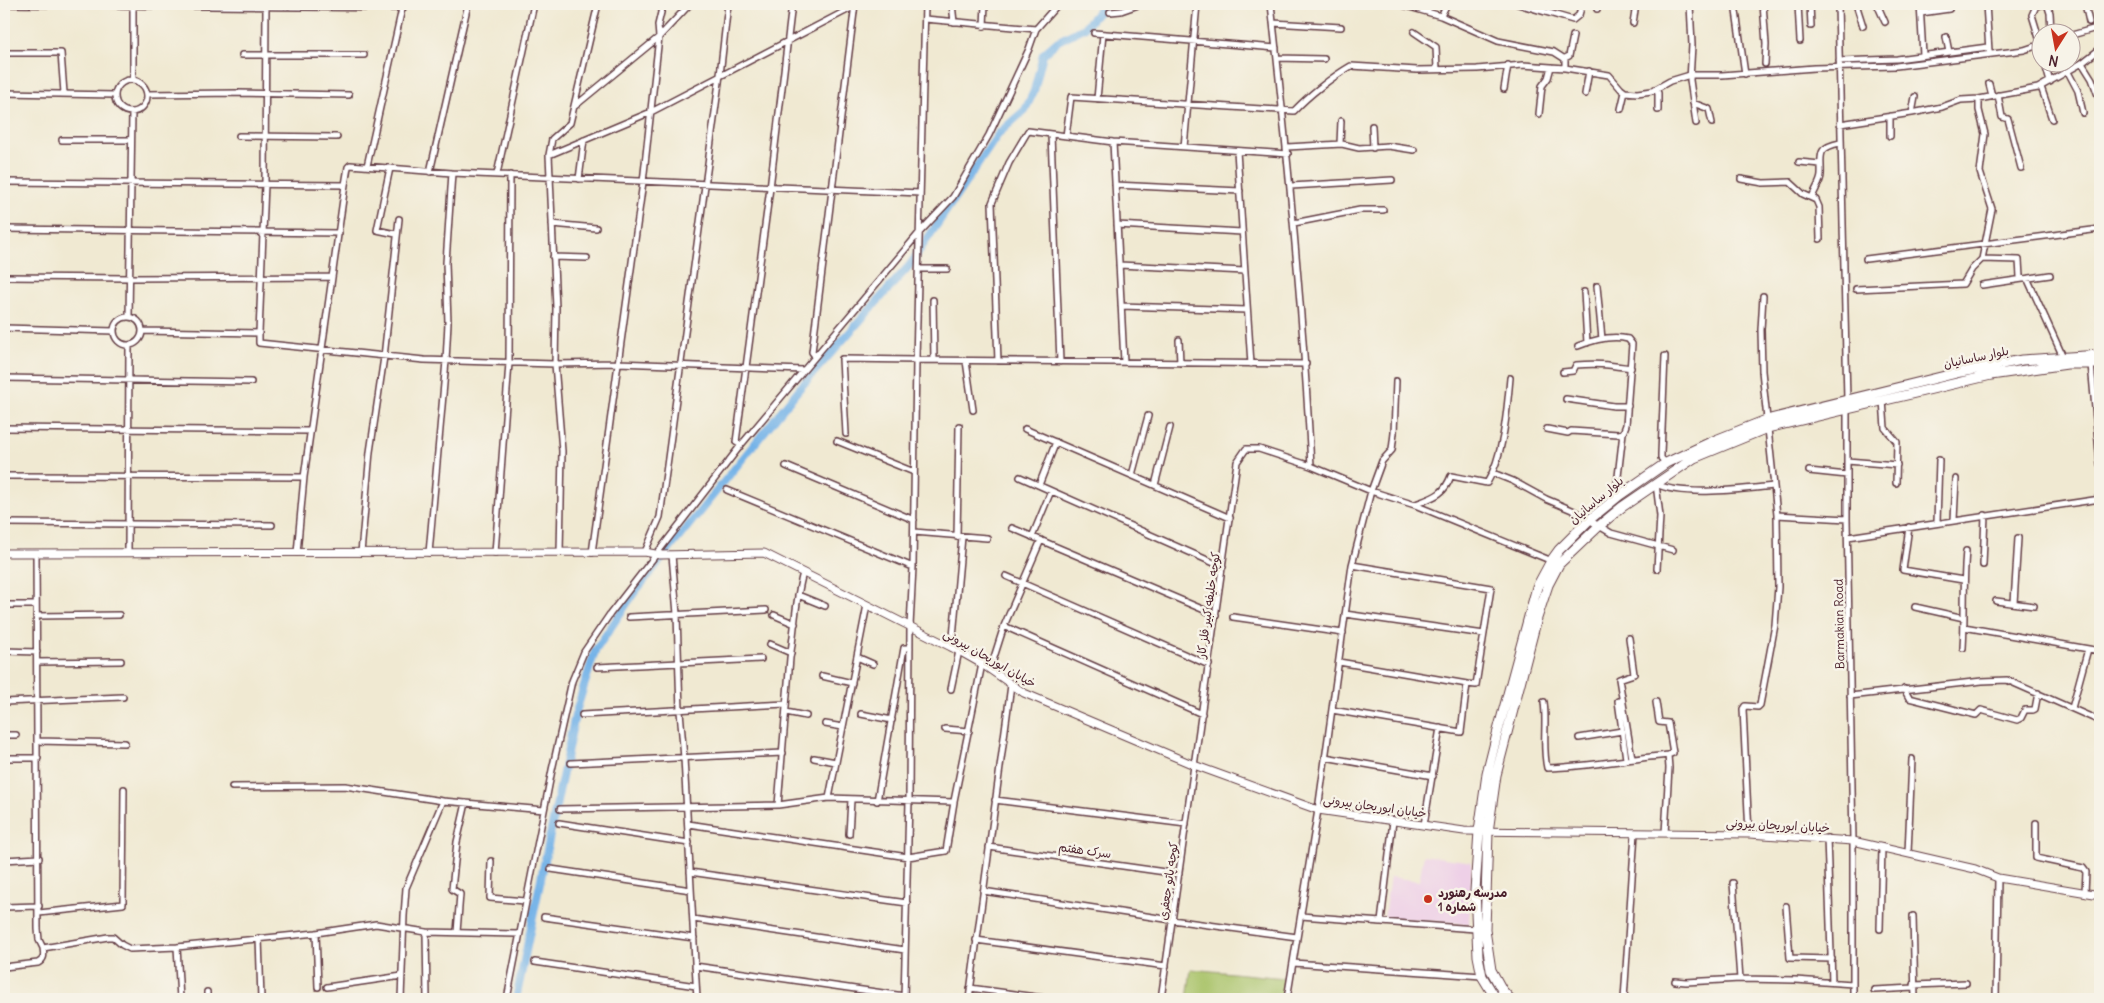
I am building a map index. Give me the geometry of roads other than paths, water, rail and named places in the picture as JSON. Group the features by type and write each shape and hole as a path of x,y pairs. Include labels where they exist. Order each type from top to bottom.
{"highway":[{"name":"بلوار ساسانیان","path":"1847,404 1883,399 1991,375 2100,355"},
{"name":"بلوار ساسانیان","path":"1496,999 1482,976 1476,929 1475,892 1484,832 1496,776 1537,618 1559,550 1590,520 1620,495 1666,463 1713,441 1767,424 1961,372 2022,360 2065,360 2096,364"},
{"name":"بلوار ساسانیان","path":"1555,562 1622,507 1694,458 1767,424"},
{"name":"بلوار ساسانیان","path":"1484,832 1485,930 1491,970 1502,990 1510,999"}],"street":[{"path":"4,4 403,6 367,166"},
{"path":"430,172 468,4"},
{"path":"497,174 534,4"},
{"path":"560,554 562,450 555,364 556,308 549,155 552,139 570,123 598,4"},
{"path":"592,553 643,182 659,37 658,26 663,4"},
{"path":"574,106 659,37 690,4"},
{"path":"645,552 660,517 706,185 728,4"},
{"path":"741,445 736,442 770,188 792,4"},
{"path":"549,155 651,112 720,75 788,42 856,4"},
{"path":"815,356 812,352 856,4"},
{"path":"695,966 904,998 909,802 910,626 914,532 916,360 920,269 925,4"},
{"path":"952,4 954,22"},
{"path":"984,26 985,4"},
{"path":"1110,12 1141,4"},
{"path":"1184,147 1197,4"},
{"path":"1271,4 1291,186 1306,364 1311,466 1371,491 1415,504 1555,562"},
{"path":"1402,4 1441,16 1498,41 1554,52 1564,58"},
{"path":"1441,16 1447,4"},
{"path":"1518,4 1573,20 1579,15 1582,4"},
{"path":"1633,23 1636,4"},
{"path":"1690,4 1690,75 1696,123"},
{"path":"1735,4 1745,74"},
{"path":"1763,4 1765,64"},
{"path":"1798,4 1800,41"},
{"path":"1810,4 1811,26"},
{"name":"Barmakian Road","path":"1838,4 1847,404 1847,519 1853,840 1853,999"},
{"path":"1856,4 1863,26"},
{"path":"1876,4 1885,22"},
{"path":"1920,4 1923,55"},
{"path":"1986,4 1989,50"},
{"path":"2034,22 2032,15 2036,6 2046,4 2050,13 2050,22"},
{"path":"2085,4 2089,22"},
{"path":"133,5 133,79"},
{"path":"266,5 266,136 263,278 259,343 446,361 555,364 618,363 803,370"},
{"path":"508,999 525,901 572,681 584,652 610,614 658,555 741,445 920,233 953,197 989,135 1029,49 1036,29 1056,5"},
{"path":"1921,13 1949,9"},
{"path":"925,20 1036,29"},
{"path":"1273,23 1341,28"},
{"path":"2082,32 2099,28 2100,37"},
{"path":"1414,32 1436,47 1436,69"},
{"path":"1094,33 1276,48"},
{"path":"1097,99 1103,34"},
{"path":"1564,58 1569,56 1573,36"},
{"path":"1946,37 1949,52"},
{"path":"1839,61 1874,61 1949,52 2024,50 2032,47"},
{"path":"2100,49 2082,64 2092,79 2100,101"},
{"path":"1066,136 1071,97 1294,111 1310,94 1318,91 1351,66 1477,69 1508,65 1565,68 1608,75 1625,92 1645,93 1670,81 1690,75 1896,66 1989,50"},
{"path":"4,53 61,53 64,93"},
{"path":"242,55 364,55"},
{"path":"1277,58 1324,59"},
{"path":"1564,58 1565,68"},
{"path":"1504,90 1508,65"},
{"path":"1539,114 1542,86 1548,78 1551,67"},
{"path":"1584,94 1589,71"},
{"path":"2047,72 2050,82"},
{"path":"1840,124 1912,113 1961,100 1979,99 2041,87 2068,72 2078,91 2083,113"},
{"path":"133,79 142,84 148,94 144,106 132,112 121,108 115,95 121,83 133,79"},
{"path":"1989,84 1992,96"},
{"path":"2041,87 2052,119"},
{"path":"1655,89 1658,93 1658,110"},
{"path":"1621,109 1625,92"},
{"path":"4,93 115,95"},
{"path":"148,94 266,93 349,95"},
{"path":"1998,95 2002,117 2008,119 2021,168"},
{"path":"1912,113 1915,97"},
{"path":"1856,289 1963,284 1982,259 1992,209 1980,172 1985,134 1979,110 1979,99"},
{"path":"1693,103 1709,109 1712,123"},
{"path":"128,317 132,112"},
{"path":"1890,116 1890,136"},
{"path":"1340,144 1341,121"},
{"path":"1372,126 1373,148"},
{"path":"998,361 992,203 1009,163 1028,131 1113,142 1288,154"},
{"path":"1051,134 1060,362"},
{"path":"239,136 337,137"},
{"path":"62,140 131,140"},
{"path":"579,179 584,140"},
{"path":"1113,142 1124,362"},
{"path":"1812,198 1821,178 1820,164 1826,148 1840,143"},
{"path":"1287,147 1348,144 1359,148 1388,146 1414,150"},
{"path":"1237,151 1251,364"},
{"path":"1799,162 1820,164"},
{"path":"297,553 310,431 348,165 430,172 550,178 920,193"},
{"path":"390,168 378,230 396,234"},
{"path":"430,553 446,361 448,323 446,262 452,173"},
{"path":"495,553 509,362 510,175"},
{"path":"1741,179 1763,183 1790,182 1803,194 1816,200 1819,207 1820,239"},
{"path":"1291,186 1392,180"},
{"path":"4,182 345,185"},
{"path":"1115,185 1240,191"},
{"path":"1294,223 1360,210 1383,210"},
{"path":"361,553 370,452 384,356 399,219"},
{"path":"552,224 596,228"},
{"path":"1117,225 1242,232"},
{"path":"4,229 339,233"},
{"path":"1866,260 1984,246 2100,229"},
{"path":"553,257 587,258"},
{"path":"1982,259 2018,260 2020,277 2028,280 2065,360"},
{"path":"1119,265 1245,271"},
{"path":"920,269 947,269"},
{"path":"1982,285 2028,280 2050,275"},
{"path":"4,277 332,277"},
{"path":"1597,286 1602,339"},
{"path":"1584,292 1587,343"},
{"path":"1749,834 1743,709 1745,706 1758,707 1760,705 1775,626 1778,587 1777,515 1767,424 1761,330 1763,296"},
{"path":"933,300 934,360"},
{"path":"1121,306 1248,310"},
{"path":"128,317 138,322 142,331 139,340 129,345 122,344 117,340 114,331 118,321 128,317"},
{"path":"4,328 114,331"},
{"path":"142,331 259,333"},
{"path":"1578,346 1602,339 1628,339 1632,344 1626,425 1623,433 1617,485 1622,507"},
{"path":"1179,340 1180,363"},
{"path":"128,553 129,345"},
{"path":"1665,356 1661,454 1666,463"},
{"path":"846,434 842,360 1306,364"},
{"path":"966,361 973,410"},
{"path":"1563,372 1573,371 1576,365 1609,363 1631,368"},
{"path":"2096,364 2100,464"},
{"path":"4,378 251,382"},
{"path":"1415,504 1434,497 1446,488 1451,476 1487,483 1493,473 1507,407 1510,378"},
{"path":"1287,999 1318,810 1352,565 1371,491 1382,461 1392,450 1396,381"},
{"path":"1566,399 1614,406 1628,406"},
{"path":"1883,399 1885,428 1897,442 1896,483"},
{"path":"1132,475 1148,416"},
{"path":"950,689 955,650 959,537 959,426"},
{"path":"1155,485 1170,427"},
{"path":"4,428 310,431"},
{"path":"1025,429 1230,518"},
{"path":"1547,429 1568,433 1570,431 1623,433"},
{"path":"837,441 914,472"},
{"path":"1039,485 1056,442"},
{"name":"کوچه خلیفه کبیر فلز کار","path":"1194,766 1237,462 1246,449 1259,449 1311,466"},
{"path":"1937,522 1939,460"},
{"path":"1847,461 1897,465"},
{"path":"786,466 914,520"},
{"path":"1809,471 1847,475"},
{"path":"1493,473 1513,481 1590,520 1611,533 1673,550"},
{"path":"4,476 304,477"},
{"path":"1020,477 1223,567"},
{"path":"1954,520 1956,479"},
{"path":"1656,484 1671,490 1727,490 1773,486"},
{"path":"1656,484 1660,507 1657,569"},
{"path":"727,490 913,566"},
{"path":"1032,537 1051,491"},
{"path":"1848,537 1937,522 2100,500"},
{"path":"1777,515 1847,519"},
{"path":"1983,565 1985,515"},
{"path":"4,523 272,525"},
{"path":"1012,528 1216,615"},
{"path":"1909,528 1903,570 1963,580"},
{"path":"914,532 987,538"},
{"path":"2014,603 2018,538"},
{"path":"990,670 1004,626 1041,540"},
{"path":"1963,648 1963,580 1966,551"},
{"name":"خیابان ابوریحان بیرونی","path":"4,554 560,554 645,552 670,555 764,553 982,664 1024,693 1194,766 1318,810 1484,832 1749,834 1853,840 1975,869 1998,878 2100,895"},
{"path":"4,967 38,963 44,956 39,940 36,553"},
{"path":"670,555 680,662 680,710 697,999"},
{"path":"1339,662 1476,685 1491,588 1352,565"},
{"path":"778,805 791,653 798,595 803,572"},
{"path":"1006,576 1209,665"},
{"path":"798,595 825,606"},
{"path":"1996,601 2034,606"},
{"path":"4,605 36,605"},
{"path":"828,798 867,605"},
{"path":"1915,607 1964,618"},
{"path":"629,617 766,610"},
{"path":"36,616 119,614"},
{"path":"1345,614 1484,634"},
{"path":"774,615 796,624"},
{"path":"1233,617 1343,632"},
{"path":"1004,626 1202,714"},
{"path":"1964,627 2100,651"},
{"path":"1629,638 1634,674 1619,679 1629,759"},
{"path":"770,644 791,653"},
{"path":"877,801 904,648 910,648"},
{"path":"2072,708 2088,648"},
{"path":"4,651 37,652"},
{"path":"857,657 873,664"},
{"path":"597,667 761,659"},
{"path":"37,662 121,661"},
{"path":"688,824 908,857 946,851 982,664"},
{"path":"822,676 852,683"},
{"path":"1850,696 1982,681 2007,680 2100,721"},
{"path":"1332,710 1461,732 1467,684"},
{"path":"968,999 1011,685"},
{"path":"1904,690 1909,698 1976,715 1981,710 2017,720 2021,718 2025,710 2033,710 2038,693"},
{"path":"4,702 123,698"},
{"path":"1544,702 1546,718 1544,749 1547,768 1587,766 1673,753 1668,723 1659,722 1656,702"},
{"path":"1618,702 1622,731 1629,759"},
{"path":"582,715 786,704"},
{"path":"786,712 806,716"},
{"path":"861,714 892,720"},
{"path":"825,724 843,727"},
{"path":"1424,825 1440,728"},
{"path":"945,729 969,731"},
{"path":"1579,738 1622,731"},
{"path":"4,735 16,735"},
{"path":"38,741 125,743"},
{"path":"571,763 783,752"},
{"path":"1665,834 1668,755"},
{"path":"1325,756 1433,776"},
{"path":"4,758 38,758"},
{"path":"814,758 836,762"},
{"path":"1908,853 1912,759"},
{"name":"کوچه پاتو جعفری","path":"1161,999 1194,766"},
{"path":"232,787 345,786 443,801 544,810"},
{"path":"39,913 123,904 124,789"},
{"path":"560,809 778,805 828,798 954,802"},
{"path":"848,834 851,800"},
{"path":"995,800 1186,824"},
{"path":"401,999 406,888 443,801"},
{"path":"457,932 460,894 452,889 457,842 466,803"},
{"path":"1381,922 1393,820"},
{"path":"559,823 689,843"},
{"path":"2036,823 2036,858 2083,868 2086,872 2085,892"},
{"path":"1624,999 1635,833"},
{"path":"1827,838 1832,982"},
{"name":"سرک هفتم","path":"989,847 1179,874"},
{"path":"1880,929 1882,847"},
{"path":"4,860 39,858"},
{"path":"491,861 490,898 525,901"},
{"path":"551,869 691,890"},
{"path":"690,872 907,903"},
{"path":"1996,999 1998,878"},
{"path":"1733,883 1740,979"},
{"path":"983,891 1297,937"},
{"path":"4,908 39,906"},
{"path":"1786,906 1790,958 1832,959"},
{"path":"1301,916 1476,929"},
{"path":"1913,916 1915,999"},
{"path":"544,917 694,938"},
{"path":"693,919 906,950"},
{"path":"42,948 108,937 113,937 130,949 177,947 316,933 376,924 426,932 519,934"},
{"path":"426,932 427,999"},
{"path":"316,933 318,987"},
{"path":"259,938 261,999"},
{"path":"976,940 1166,966"},
{"path":"177,947 180,999"},
{"path":"535,962 696,986"},
{"path":"1293,962 1482,976"},
{"path":"326,987 402,976"},
{"path":"1675,981 1740,979 1853,984"},
{"path":"1874,990 1966,982"},
{"path":"970,988 1051,999"},
{"path":"207,992 207,999"}],"waterway":[{"path":"516,999 575,715 595,651 634,593 799,389 909,266 999,133 1025,110 1034,91 1043,54 1058,41 1084,28 1105,4"}],"place":[{"name":"مدرسه رهنورد شماره 1","path":"1428,899"}]}
